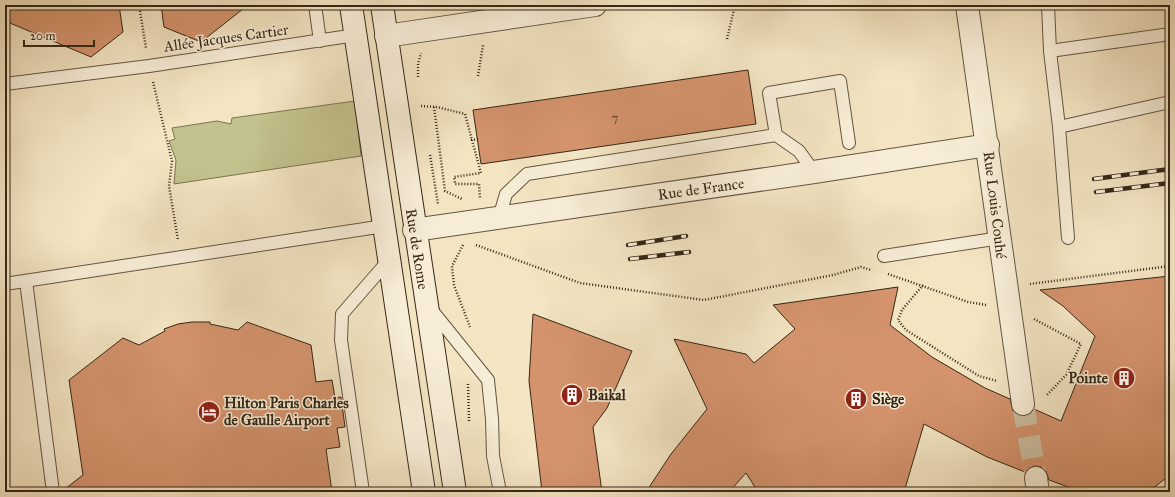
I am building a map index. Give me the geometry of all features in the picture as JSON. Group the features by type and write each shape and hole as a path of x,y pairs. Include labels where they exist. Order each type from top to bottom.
{"street":[{"name":"Rue de Rome","path":"351,5 424,492"},
{"name":"Rue de Rome","path":"382,5 414,230 455,492"},
{"name":"Rue Louis Couhé","path":"967,5 988,145 1023,404"},
{"path":"386,36 584,6"},
{"name":"Rue de France","path":"414,230 814,172 988,145"}],"lane":[{"path":"315,5 320,41"},
{"path":"1048,5 1050,51 1059,127 1068,238"},
{"path":"1050,51 1170,34"},
{"name":"Allée Jacques Cartier","path":"5,84 149,66 356,35"},
{"path":"776,135 769,93 840,81 849,143"},
{"path":"1059,127 1170,102"},
{"path":"499,218 506,194 527,174 776,135 799,151 814,172"},
{"path":"5,284 384,226"},
{"path":"884,256 1000,238"},
{"path":"364,492 341,340 342,314 389,260"},
{"path":"26,281 53,492"},
{"path":"426,302 488,380 492,418 493,456 500,492"}],"path":[{"path":"139,5 149,66 172,161 169,186 181,257"},
{"path":"727,39 735,5"},
{"path":"418,84 418,64 423,48"},
{"path":"420,99 423,113"},
{"path":"422,106 434,106 465,114 481,173 454,177 455,184 479,184 480,199 475,201"},
{"path":"434,106 445,191 463,199"},
{"path":"472,140 478,139"},
{"path":"429,150 439,210"},
{"path":"471,243 483,249 580,283 704,300 833,275 861,267 876,271"},
{"path":"1025,285 1170,266"},
{"path":"884,273 923,285 968,302 991,305 1009,302"}],"shaded area":[{"path":"355,101 361,156 174,184 176,160 169,141 175,139 172,128 217,121 231,124 232,118"}],"building":[{"path":"5,5 119,5 123,32 91,57 5,21"},
{"path":"161,5 248,5 201,42 164,27"},
{"path":"748,70 756,124 481,164 473,110"},
{"name":"Siège","path":"1170,276 1170,475 1148,492 1082,492 1049,480 1046,471 1041,467 1034,466 1025,472 987,457 924,424 904,492 758,492 746,473 729,492 646,492 671,454 707,409 674,339 746,354 754,363 795,329 773,305 898,287 890,325 932,357 985,388 1010,399 1013,411 1018,415 1025,416 1030,414 1034,409 1061,421 1095,336 1063,306 1040,290"},
{"name":"Baikal","path":"533,314 632,351 607,408 593,427 602,492 542,492 529,381"},
{"name":"Hilton Paris Charles de Gaulle Airport","path":"210,322 210,324 238,330 247,322 311,345 316,382 332,380 335,398 341,397 345,427 337,428 340,447 326,449 332,492 61,492 83,475 69,380 123,338 139,345 165,331 164,329 178,324"}],"tunnel":[{"path":"1023,404 1036,478"}],"railway":[{"path":"1094,179 1170,169"},
{"path":"1096,192 1170,183"},
{"path":"628,245 686,236"},
{"path":"630,259 689,252"}],"place":[{"name":"Pointe","path":"1124,378"},
{"name":"Baikal","path":"572,395"},
{"name":"Siège","path":"856,399"},
{"name":"Hilton Paris Charles de Gaulle Airport","path":"209,412"}]}
